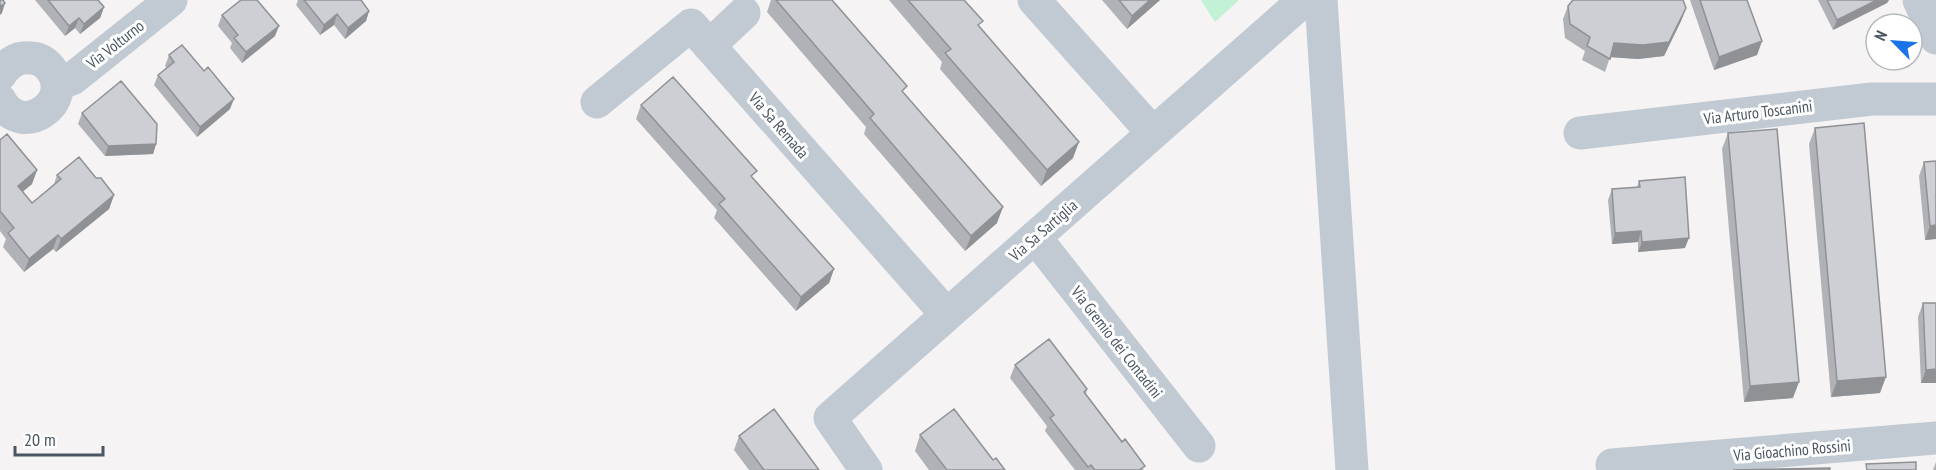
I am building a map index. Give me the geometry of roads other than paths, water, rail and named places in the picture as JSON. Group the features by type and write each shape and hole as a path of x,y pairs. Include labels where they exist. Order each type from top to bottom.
{"street":[{"name":"Via Volturno","path":"57,82 72,79 171,0"},
{"path":"1034,0 1153,133"},
{"name":"Via Sa Sartiglia","path":"866,470 830,418 1304,0"},
{"path":"1322,0 1352,470"},
{"path":"1919,0 1936,38"},
{"path":"709,46 744,13"},
{"name":"Via Sa Remada","path":"597,102 691,26 947,315"},
{"path":"0,75 11,62 30,57 48,65 57,82 57,93 53,102 39,115 19,117 10,112 0,100"},
{"name":"Via Arturo Toscanini","path":"1580,133 1872,99 1936,99"},
{"name":"Via Gremio dei Contadini","path":"1035,237 1199,446"},
{"name":"Via Gioachino Rossini","path":"1612,465 1936,438"}]}
